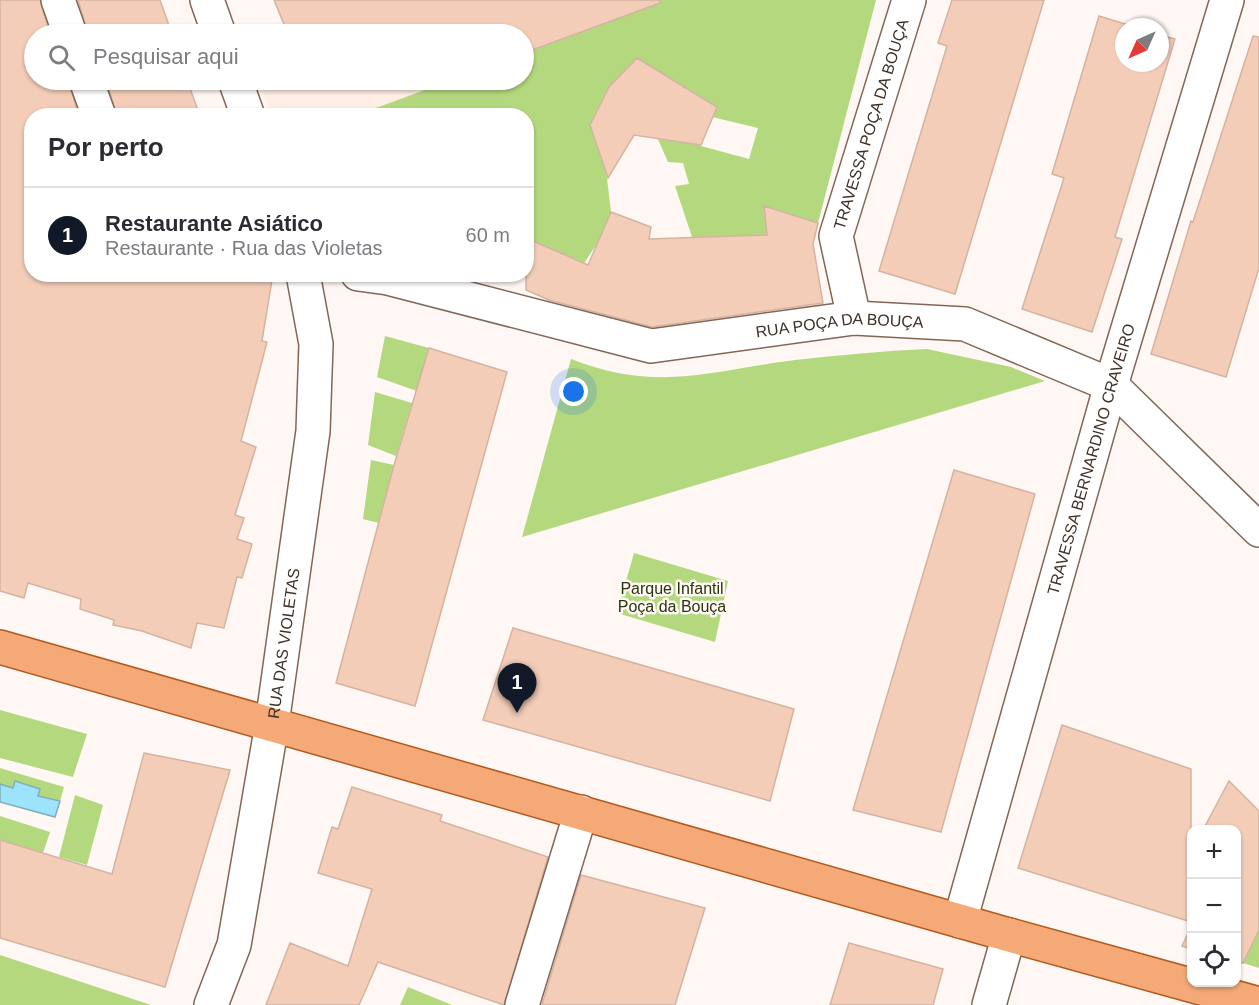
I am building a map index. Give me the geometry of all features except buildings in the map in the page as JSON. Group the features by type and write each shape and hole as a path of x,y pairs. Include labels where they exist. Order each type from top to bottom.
{"main road":[{"path":"0,647 1009,935 1259,1004"}],"street":[{"path":"58,0 66,24"},
{"path":"207,0 215,24"},
{"name":"TRAVESSA POÇA DA BOUÇA","path":"854,318 836,236 909,0"},
{"name":"TRAVESSA BERNARDINO CRAVEIRO","path":"960,921 1111,384 1227,0"},
{"path":"90,90 96,108"},
{"path":"239,90 245,108"},
{"name":"RUA DAS VIOLETAS","path":"211,1005 234,945 272,724 315,398 316,344 304,282"},
{"name":"RUA POÇA DA BOUÇA","path":"403,282 651,346 854,318 965,324 1111,384 1259,530"},
{"path":"522,1005 581,812"},
{"path":"989,1005 1009,935"}],"shaded area":[{"path":"262,90 425,90 376,108 268,108"}],"green space":[{"path":"623,0 876,0 818,223 765,206 768,236 692,237 675,186 689,184 683,163 668,162 646,112 660,139 670,140 670,131 701,146 749,159 758,128 712,117 637,58 606,170 611,212 597,244 584,263 534,241 534,108 376,108 425,90 534,90 534,49 628,15"},
{"path":"385,336 429,348 417,391 377,377"},
{"path":"927,349 1011,367 1045,381 522,537 571,359 602,369 657,377 709,373 812,358"},
{"path":"375,392 412,403 396,456 368,445"},
{"path":"371,460 394,465 379,523 363,519"},
{"name":"Parque Infantil Poça da Bouça","path":"634,553 728,581 715,642 617,613"},
{"path":"0,710 87,734 73,777 0,758"},
{"path":"0,768 64,787 60,801 38,796 39,789 15,781 13,788 0,784"},
{"path":"75,795 103,805 87,865 59,857"},
{"path":"0,816 50,832 43,853 0,840"},
{"path":"1259,930 1259,968 1243,963"},
{"path":"0,955 151,1005 0,1005"},
{"path":"408,987 452,1005 400,1005"}],"water":[{"path":"15,781 40,789 38,796 60,801 55,817 0,802 0,784 13,788"}],"place":[{"name":"Restaurante Asiático","path":"517,713"}]}
